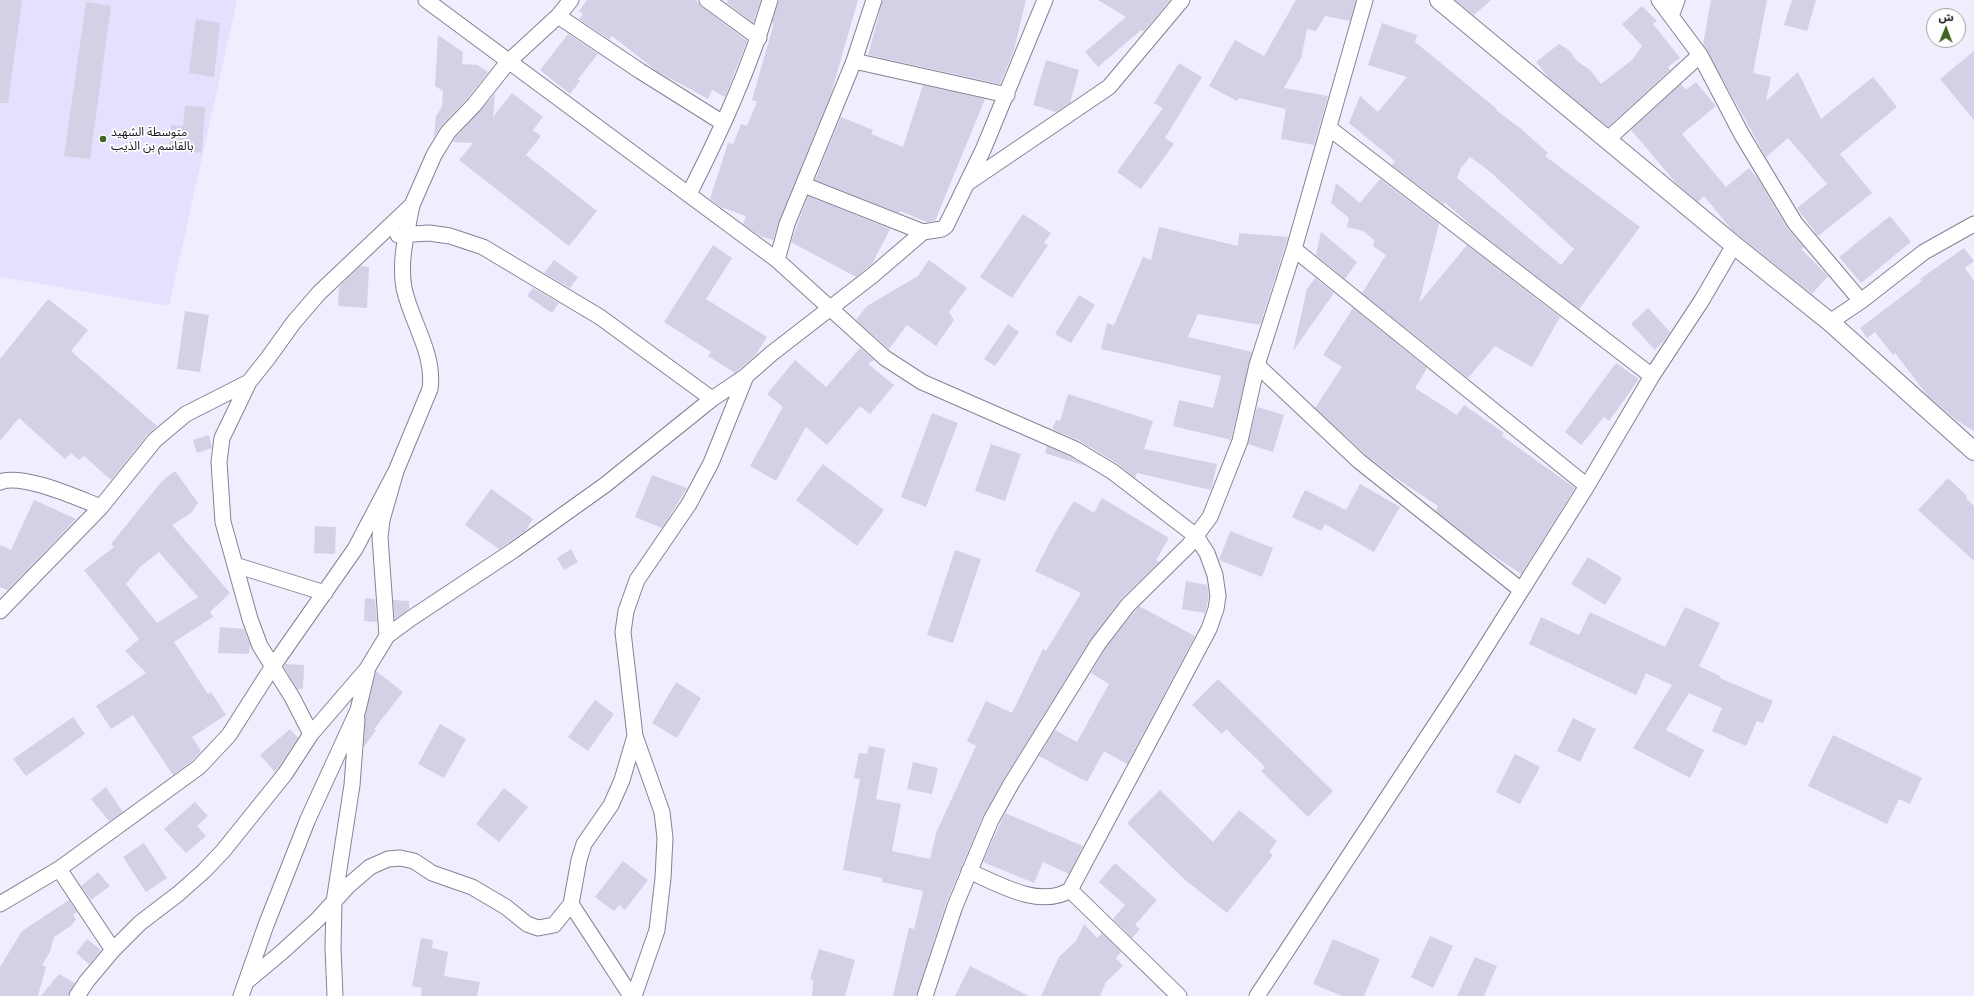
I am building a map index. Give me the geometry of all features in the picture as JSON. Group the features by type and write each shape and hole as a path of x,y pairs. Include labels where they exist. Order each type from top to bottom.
{"street":[{"path":"426,0 777,260 885,358 922,382 1075,449 1113,472 1196,536 1207,553 1215,575 1218,596 1216,609 1209,629 1070,890 1062,895 1040,897 1014,891 970,871"},
{"path":"0,904 59,869 200,768 230,735 273,666 355,549 396,471 430,388 432,375 404,289 402,269 406,234 412,205 434,155 448,132 474,105 508,62 558,16 571,0"},
{"path":"707,0 759,38"},
{"path":"689,194 723,123 759,38 770,0"},
{"path":"777,260 787,224 854,61 874,0"},
{"path":"804,185 923,232 942,229 946,226 969,182 1007,95 1045,0"},
{"path":"969,182 1109,87 1139,54 1182,0"},
{"path":"925,996 955,906 992,820 1011,784 1098,644 1128,605 1189,545 1210,517 1240,441 1257,365 1294,250 1365,0"},
{"path":"1439,0 1734,245 1830,322 1974,451"},
{"path":"1660,0 1700,55 1742,135 1795,223 1861,301"},
{"path":"1671,16 1677,0"},
{"path":"558,16 640,71 723,123"},
{"path":"1608,139 1700,55"},
{"path":"854,61 1007,95"},
{"path":"1329,128 1652,376"},
{"path":"311,734 296,704 260,646 250,619 224,522 219,462 222,438 249,382 294,322 318,293 378,239 412,205"},
{"path":"1830,322 1861,301 1924,252 1974,224"},
{"path":"77,996 87,981 113,950 140,923 199,876 223,851 285,774 311,734 367,669 387,636 514,550 605,485 712,399 746,376 771,354 873,276 923,232"},
{"path":"378,239 406,234 429,233 450,236 483,247 600,317 712,399"},
{"path":"1257,996 1470,672 1587,486 1652,376 1702,300 1734,245"},
{"path":"1294,250 1587,486"},
{"path":"1257,365 1359,461 1521,590"},
{"path":"633,996 656,930 663,878 665,838 662,812 635,736 622,632 626,611 637,580 689,504 711,463 746,376"},
{"path":"0,611 101,507 155,440 186,414 249,382"},
{"path":"387,636 380,537 382,520 396,471"},
{"path":"0,482 17,480 34,483 101,507"},
{"path":"235,565 325,592"},
{"path":"335,996 333,948 334,902 352,785 358,710 367,669"},
{"path":"243,989 266,925 308,818 358,710"},
{"path":"243,989 334,902 349,885 370,867 388,859 400,858 414,861 432,873 472,888 506,907 527,924 538,928 554,925 571,904 579,860 584,844 611,805 617,793 635,736"},
{"path":"59,869 113,950"},
{"path":"1070,890 1178,996"},
{"path":"571,904 633,996"}],"shaded area":[{"name":"متوسطة الشهيد بالقاسم بن الذيب","path":"0,0 237,0 169,306 0,277"}],"building":[{"path":"0,0 22,0 8,103 0,103"},
{"path":"587,0 696,0 702,7 747,41 725,97 712,90 708,99 658,72 612,36 609,39 579,19 583,14 579,11"},
{"path":"728,0 761,0 753,23 727,3"},
{"path":"779,0 858,0 831,94 779,221 773,240 760,236 743,224 746,216 721,207 710,199 728,143 733,144 741,124 747,126 757,102 752,100"},
{"path":"883,0 1026,0 1014,50 1000,84 868,55"},
{"path":"1098,0 1170,0 1144,31 1141,30 1098,67 1085,52 1126,17"},
{"path":"1296,0 1356,0 1350,21 1325,16 1316,31 1307,29 1301,58 1284,88 1328,96 1314,145 1281,139 1286,109 1239,98 1237,101 1209,86 1235,40 1264,56"},
{"path":"1455,0 1491,0 1474,15"},
{"path":"1711,0 1767,0 1753,73 1771,77 1766,101 1798,72 1821,119 1873,77 1897,107 1840,154 1872,193 1818,236 1797,208 1827,184 1788,138 1766,157 1703,44"},
{"path":"1792,0 1816,0 1807,31 1784,25"},
{"path":"86,2 111,6 90,159 64,156"},
{"path":"1642,6 1657,21 1653,24 1680,58 1668,67 1670,70 1608,127 1549,78 1536,62 1559,44 1569,50 1577,61 1590,70 1601,84 1632,60 1642,46 1622,24"},
{"path":"196,19 220,23 214,77 189,73"},
{"path":"1382,23 1417,35 1415,42 1497,109 1496,110 1520,128 1548,153 1545,156 1640,227 1579,309 1479,232 1444,202 1444,205 1392,165 1395,161 1349,123 1360,96 1378,112 1407,77 1368,65","holes":["1470,157 1488,170 1574,249 1561,265 1457,178 1461,168"]},
{"path":"568,34 598,54 578,79 580,81 570,94 540,70"},
{"path":"438,35 463,52 462,64 477,65 488,72 467,99 441,126 434,137 436,116 442,107 443,91 435,86"},
{"path":"1974,51 1974,120 1940,79"},
{"path":"1046,60 1079,70 1070,103 1056,112 1033,105"},
{"path":"1179,63 1202,77 1165,138 1174,144 1141,189 1117,172 1163,108 1154,103"},
{"path":"1696,82 1716,106 1682,134 1726,187 1749,168 1758,179 1787,228 1804,247 1801,249 1828,276 1812,294 1732,230 1704,196 1698,202 1676,183 1631,130 1681,84 1686,90"},
{"path":"923,85 985,99 935,221 927,222 900,211 899,213 815,180 841,117 873,130 871,134 903,147"},
{"path":"512,93 543,117 533,130 541,136 526,155 597,211 569,246 459,160 473,143 453,142 455,138 495,94 493,117"},
{"path":"185,106 205,107 202,153 169,150 171,125 183,126"},
{"path":"1380,179 1439,224 1419,303 1467,245 1560,317 1532,367 1495,346 1468,378 1362,293 1386,255 1373,246 1374,240 1363,231 1347,227 1349,218 1331,203 1336,183 1360,203"},
{"path":"808,196 890,229 872,264 856,277 791,242"},
{"path":"1023,214 1051,233 1044,243 1048,245 1012,298 980,277"},
{"path":"1890,216 1911,242 1861,283 1839,257"},
{"path":"1159,227 1238,246 1239,233 1288,237 1260,325 1198,314 1188,337 1252,352 1231,440 1173,426 1179,400 1213,408 1221,376 1101,349 1107,323 1114,325 1143,257 1151,260"},
{"path":"1321,232 1357,262 1345,279 1316,255"},
{"path":"713,245 732,258 706,299 767,337 755,356 735,373 708,356 711,352 664,322"},
{"path":"1964,248 1974,261 1965,268 1974,281 1974,431 1956,420 1927,395 1895,353 1893,355 1875,332 1867,338 1860,328 1922,281 1920,279"},
{"path":"554,260 578,277 570,288 544,273"},
{"path":"929,260 967,288 949,312 954,320 936,346 907,325 889,349 856,320 867,306 918,276"},
{"path":"360,266 369,267 367,308 338,306 339,287"},
{"path":"1315,278 1334,293 1293,351 1307,289"},
{"path":"533,288 559,303 552,313 527,296"},
{"path":"1079,295 1095,305 1071,343 1055,334"},
{"path":"48,299 88,330 71,351 157,426 148,434 111,480 84,456 79,460 71,453 65,459 19,418 0,441 0,359"},
{"path":"1353,308 1427,368 1415,388 1457,415 1464,405 1504,433 1502,436 1575,488 1521,574 1484,549 1436,511 1438,506 1393,476 1365,454 1315,408 1342,367 1323,355"},
{"path":"1648,308 1670,332 1655,350 1631,324"},
{"path":"185,311 209,315 200,372 177,369"},
{"path":"1008,324 1019,332 995,366 984,359"},
{"path":"860,348 874,360 868,364 894,385 870,414 860,406 827,445 806,427 776,481 750,466 783,407 767,394 795,360 826,387"},
{"path":"1616,363 1639,379 1609,421 1604,417 1581,445 1565,432"},
{"path":"1068,394 1153,421 1144,449 1217,464 1211,490 1137,473 1135,478 1118,464 1080,441 1052,429 1056,420 1060,421"},
{"path":"1257,407 1284,415 1273,452 1248,444"},
{"path":"932,413 958,423 926,507 901,497"},
{"path":"209,435 212,448 197,453 193,440"},
{"path":"991,444 1021,454 1005,501 975,491"},
{"path":"1047,446 1071,457 1086,466 1045,453"},
{"path":"823,464 884,510 857,546 796,500"},
{"path":"175,471 198,503 191,513 172,525 230,593 210,612 213,617 174,642 208,694 211,692 226,715 192,737 201,751 193,760 173,775 133,715 111,729 96,706 146,673 125,651 139,639 84,570 114,547 111,544 162,481","holes":["159,552 198,597 157,623 126,584 140,567"]},
{"path":"652,475 687,488 662,528 635,517"},
{"path":"1948,478 1967,496 1966,498 1974,506 1974,561 1918,510"},
{"path":"1360,484 1400,507 1374,552 1325,524 1321,531 1292,517 1305,490 1346,510"},
{"path":"491,489 533,519 525,531 499,549 465,525"},
{"path":"1102,498 1169,538 1156,560 1159,562 1121,599 1091,639 1003,780 983,816 946,903 916,996 893,996 909,928 914,929 923,891 882,882 882,878 843,870 860,779 854,778 859,753 867,754 869,746 885,749 876,799 901,804 892,851 930,859 936,833 976,746 967,741 986,701 1012,713 1043,649 1046,651 1081,593 1035,571 1054,534 1074,501 1094,513"},
{"path":"34,500 76,519 8,590 0,587 0,545 11,550"},
{"path":"315,526 336,527 335,554 314,553"},
{"path":"1230,531 1273,548 1262,577 1219,560"},
{"path":"571,549 578,562 564,570 557,558"},
{"path":"955,550 981,559 953,643 927,635"},
{"path":"1588,557 1622,578 1605,605 1571,584"},
{"path":"1186,581 1207,585 1209,596 1205,613 1182,609"},
{"path":"365,598 375,599 377,622 364,621"},
{"path":"393,600 409,601 409,609 395,619"},
{"path":"1139,606 1195,636 1127,764 1104,751 1087,782 1039,756 1055,730 1077,742 1109,684 1091,673 1105,649"},
{"path":"1685,607 1720,623 1699,666 1720,676 1720,678 1773,701 1763,723 1757,721 1746,746 1712,731 1722,708 1689,693 1666,730 1704,750 1690,778 1633,748 1672,685 1646,673 1636,695 1529,644 1541,617 1579,635 1590,612 1665,647"},
{"path":"220,627 244,629 250,644 249,654 218,653"},
{"path":"285,664 304,665 303,689 297,689 284,667"},
{"path":"376,671 403,692 374,729 376,730 364,747 365,716"},
{"path":"1218,679 1333,791 1308,817 1261,771 1265,767 1226,729 1222,734 1192,705"},
{"path":"676,682 701,698 677,738 652,723"},
{"path":"595,700 614,714 588,751 568,737"},
{"path":"73,717 85,734 26,776 13,759"},
{"path":"1573,718 1596,729 1580,762 1557,751"},
{"path":"440,724 466,739 444,778 418,764"},
{"path":"290,729 298,738 275,772 260,755"},
{"path":"1833,735 1922,778 1910,804 1899,799 1887,824 1808,786"},
{"path":"1515,754 1540,767 1520,804 1496,792"},
{"path":"913,762 938,768 932,794 907,789"},
{"path":"106,787 123,812 109,821 91,799"},
{"path":"504,788 528,807 499,842 476,824"},
{"path":"1160,790 1213,842 1239,810 1277,841 1269,852 1273,855 1227,913 1184,879 1127,823"},
{"path":"195,802 208,816 197,826 206,836 186,853 164,829"},
{"path":"1005,813 1083,846 1069,874 1043,862 1034,883 983,862"},
{"path":"144,843 167,878 146,892 123,857"},
{"path":"623,861 648,880 625,910 619,905 614,911 595,897"},
{"path":"1115,863 1157,900 1135,925 1140,929 1132,938 1113,919 1125,905 1099,882"},
{"path":"98,872 110,886 91,900 81,886"},
{"path":"69,900 77,912 73,915 76,919 72,925 54,937 50,952 42,965 46,967 38,996 0,996 0,967 22,931"},
{"path":"1084,924 1097,938 1102,933 1121,952 1116,958 1123,966 1106,982 1100,996 1041,996 1059,957 1076,941"},
{"path":"1430,936 1453,946 1433,988 1411,977"},
{"path":"421,938 433,940 432,948 448,952 444,976 480,982 477,996 421,996 422,988 412,986"},
{"path":"87,939 101,950 89,964 76,953"},
{"path":"1333,939 1380,959 1364,996 1342,996 1313,984"},
{"path":"819,949 855,960 845,996 812,996 813,980 810,979"},
{"path":"1475,957 1497,966 1484,996 1457,996"},
{"path":"970,966 1029,996 955,996"},
{"path":"59,974 75,983 68,996 41,996"}],"place":[{"name":"متوسطة الشهيد بالقاسم بن الذيب","path":"103,139"}]}
